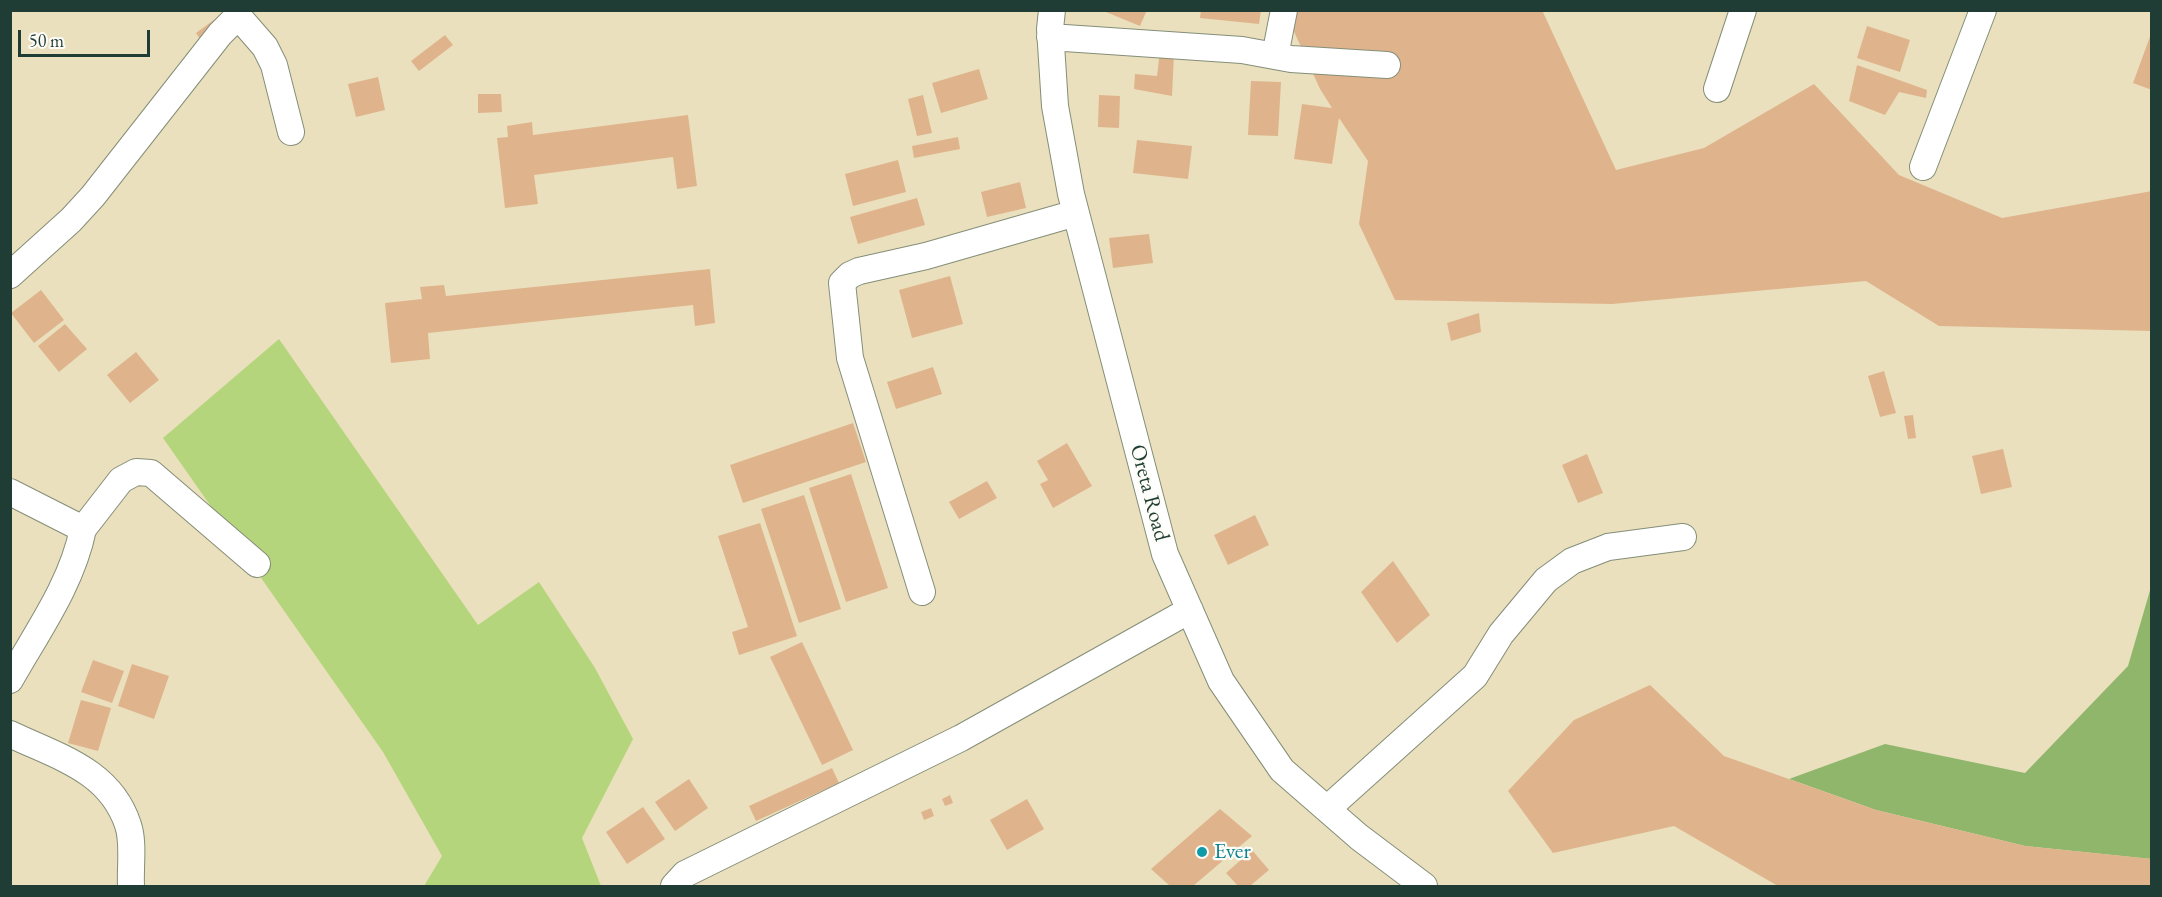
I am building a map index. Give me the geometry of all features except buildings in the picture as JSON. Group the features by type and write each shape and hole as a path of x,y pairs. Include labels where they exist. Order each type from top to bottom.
{"street":[{"name":"Oreta Road","path":"1052,10 1050,37 1055,106 1076,213 1165,554 1221,681 1282,770 1413,883"},
{"path":"1275,56 1284,10"},
{"path":"1717,89 1743,10"},
{"path":"1923,167 1983,10"},
{"path":"10,275 93,196 237,13 265,47 274,65 291,132"},
{"path":"1050,37 1242,50 1275,56 1387,65"},
{"path":"922,592 850,357 842,283 850,275 859,271 926,256 1076,213"},
{"path":"10,680 66,580 83,529 121,480 136,472 151,473 257,564"},
{"path":"10,492 83,529"},
{"path":"1327,809 1475,676 1501,634 1546,580 1572,561 1608,547 1683,537"},
{"path":"674,886 685,874 960,738 1190,610"},
{"path":"10,734 95,775 114,796 129,826 131,885"}],"green space":[{"path":"279,339 478,625 539,582 595,668 633,739 582,838 601,886 424,886 442,856 383,752 163,438"},
{"path":"2151,587 2151,859 2025,846 1876,810 1789,779 1885,744 2025,773 2128,666"}],"place":[{"name":"Ever","path":"1202,852"}]}
